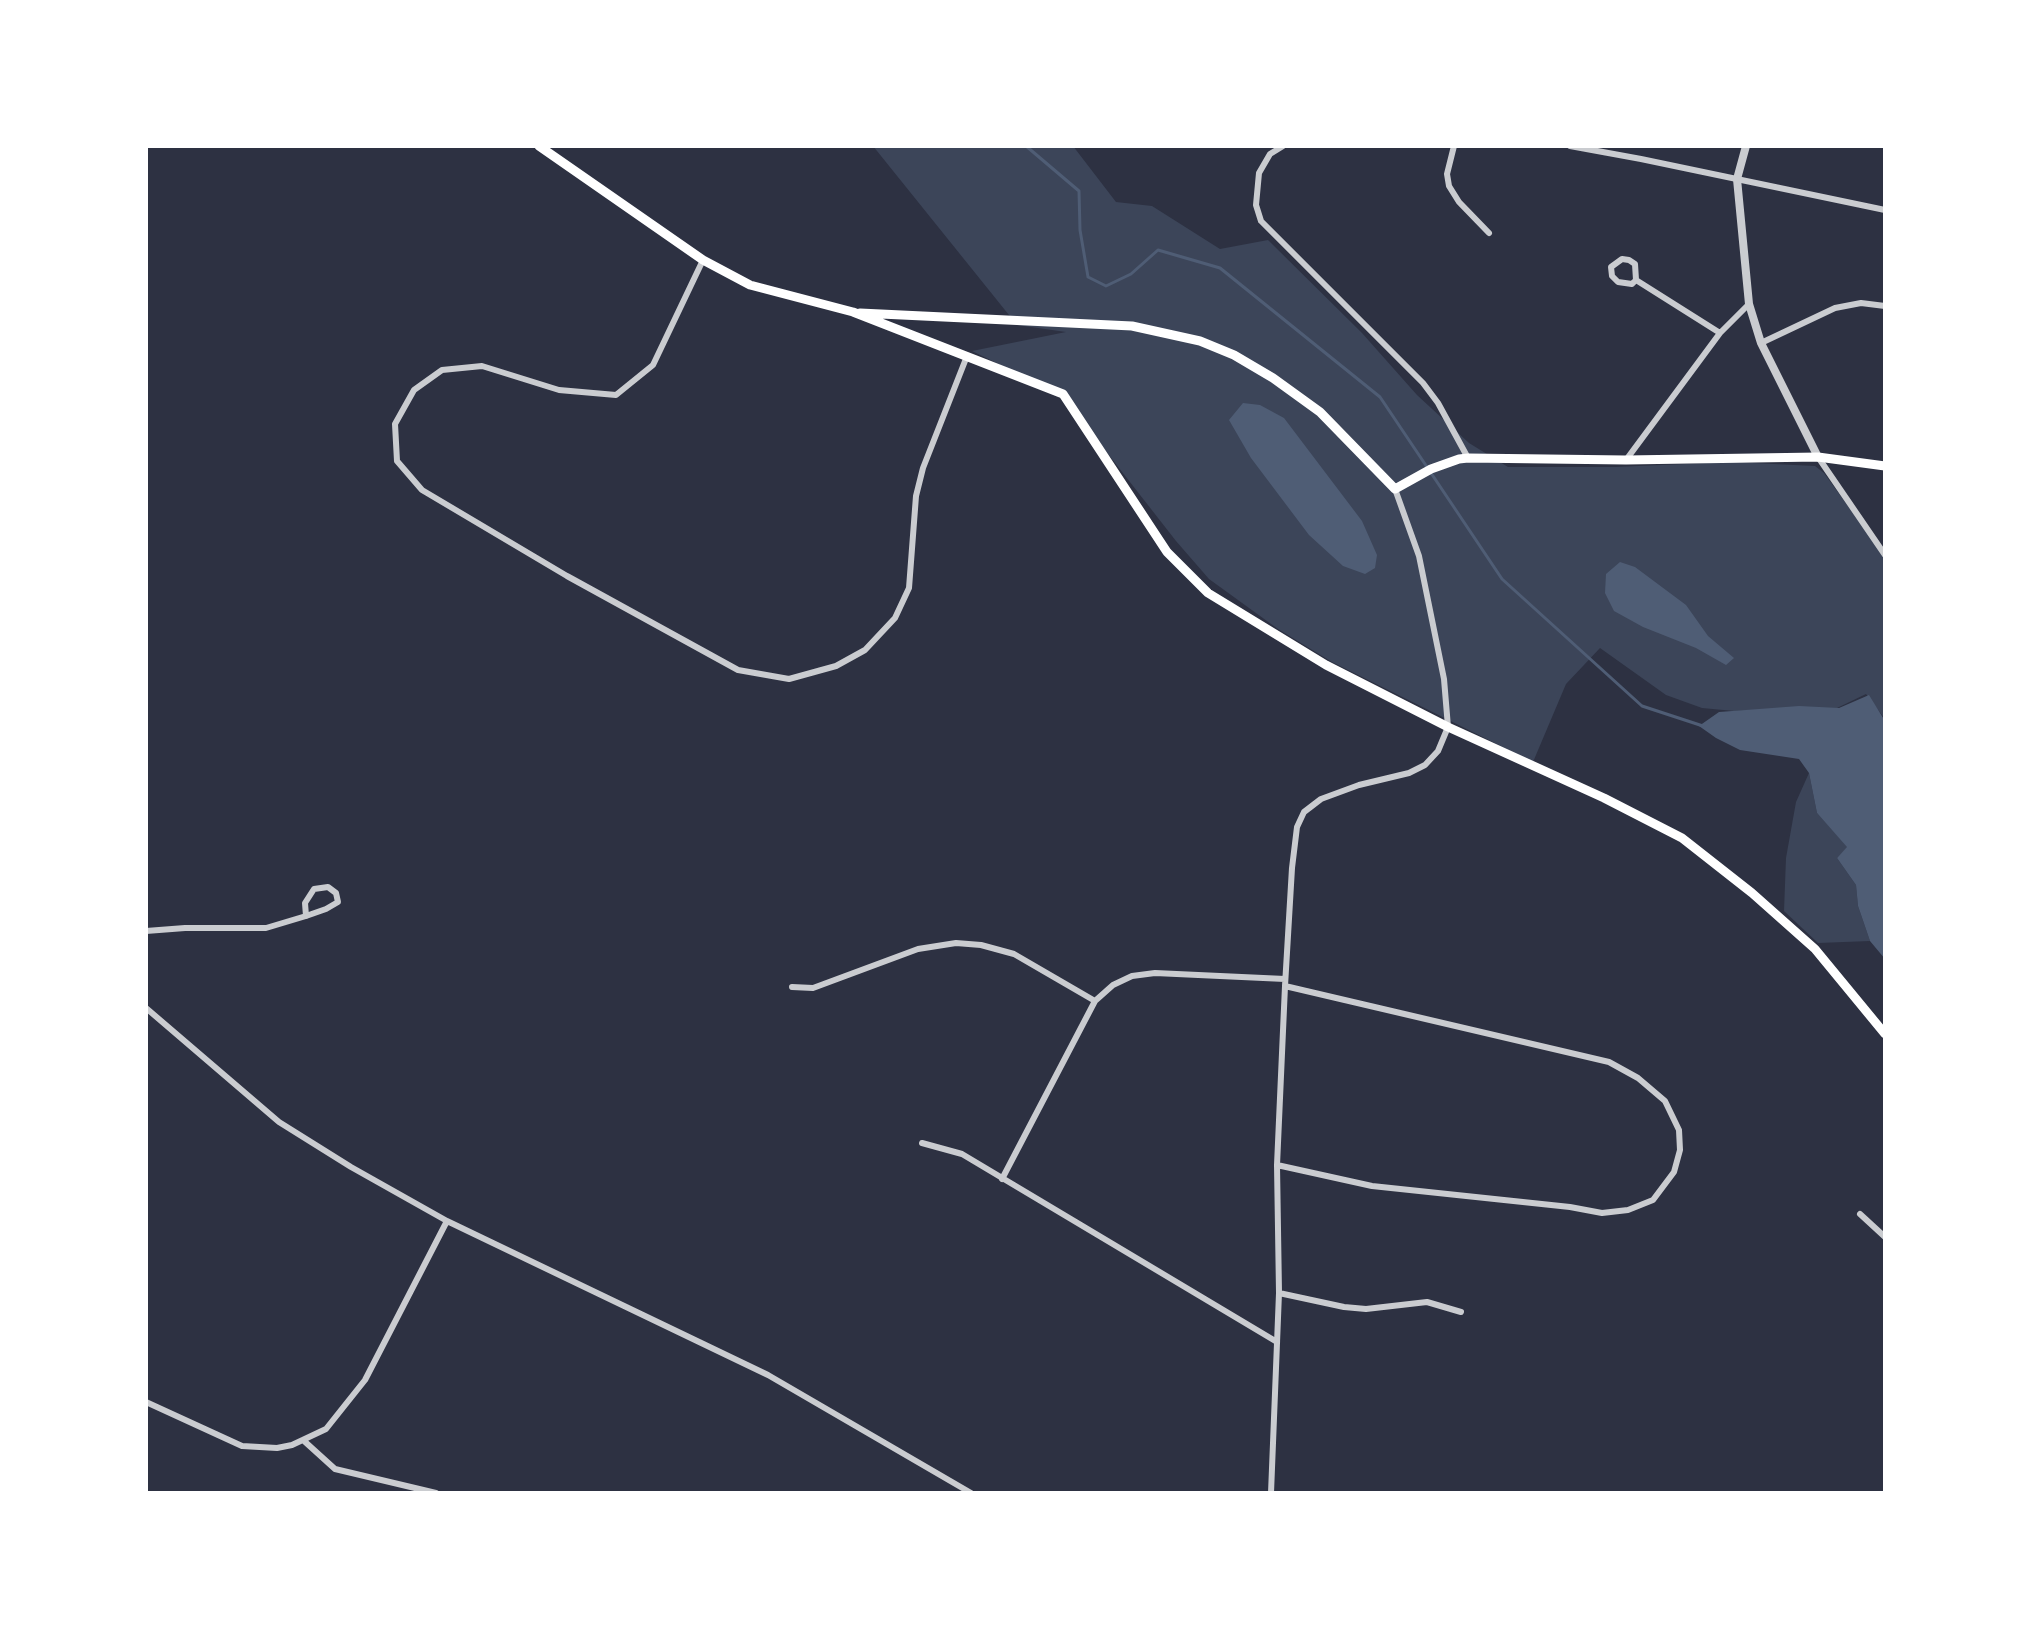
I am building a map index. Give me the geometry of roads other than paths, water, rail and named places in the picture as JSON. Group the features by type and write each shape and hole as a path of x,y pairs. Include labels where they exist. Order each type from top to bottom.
{"main road":[{"path":"539,146 703,260 750,285 853,312 1063,394 1167,552 1208,593 1326,665 1448,727 1604,798 1682,838 1752,893 1815,949 1885,1034"},
{"path":"853,312 1132,326 1200,341 1234,355 1273,378 1320,412 1395,489 1409,480 1464,458 1626,460 1818,457 1885,466"}],"street":[{"path":"1283,146 1270,154 1259,173 1256,205 1263,224 1423,383 1438,403 1464,458"},
{"path":"1454,146 1447,174 1449,186 1459,202 1489,233"},
{"path":"1570,146 1885,210"},
{"path":"1746,146 1737,179 1749,304 1761,343 1818,457 1885,555"},
{"path":"1622,259 1629,260 1635,264 1636,280 1632,284 1618,282 1612,276 1611,267 1622,259"},
{"path":"703,260 653,365 616,395 559,390 482,366 442,370 414,390 395,424 397,461 422,490 567,576 738,670 789,679 836,666 865,650 895,618 909,588 916,496 923,468 967,356"},
{"path":"1636,280 1720,333"},
{"path":"1761,343 1835,308 1853,303 1885,306"},
{"path":"1626,460 1720,333 1749,304"},
{"path":"1271,1493 1279,1293 1277,1165 1285,983 1296,837 1302,815 1314,803 1421,767 1438,751 1448,727 1444,679 1419,556 1395,489"},
{"path":"146,931 266,928 306,916 326,909 338,902 336,893 328,887 314,889 305,903 306,916"},
{"path":"792,987 813,988 918,949 956,943 981,945 1014,954 1095,1001"},
{"path":"1002,1179 1095,1001 1121,980 1144,973 1285,983 1609,1062 1638,1078 1665,1101 1676,1121 1680,1150 1667,1185 1653,1200 1628,1210 1602,1213 1372,1186 1277,1165"},
{"path":"146,1008 279,1122 447,1221 768,1375 971,1493"},
{"path":"922,1143 962,1154 1277,1342"},
{"path":"1860,1214 1885,1237"},
{"path":"146,1402 242,1446 277,1448 326,1429 365,1380 447,1221"},
{"path":"1279,1293 1344,1307 1366,1309 1427,1302 1461,1312"},
{"path":"303,1440 335,1469 436,1493"}],"waterway":[{"path":"1026,146 1079,191 1080,230 1088,277 1106,286 1131,274 1158,250 1220,268 1380,397 1427,467"},
{"path":"1431,473 1502,579 1642,706 1703,726"}]}
